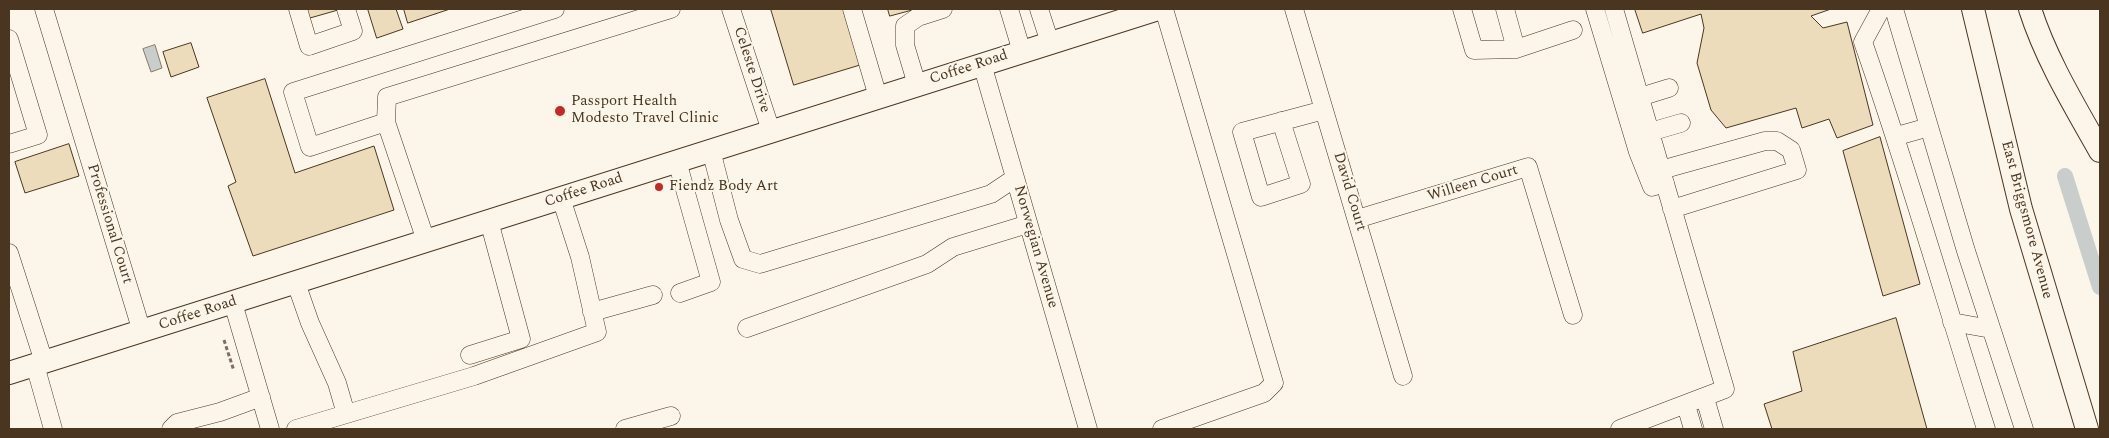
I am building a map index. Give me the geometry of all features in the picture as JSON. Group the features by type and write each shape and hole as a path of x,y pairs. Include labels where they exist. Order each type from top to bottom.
{"main road":[{"name":"Coffee Road","path":"9,373 1158,9"},
{"name":"East Briggsmore Avenue","path":"1973,9 2021,209 2086,429"},
{"path":"2030,9 2065,90 2100,151"}],"street":[{"name":"Professional Court","path":"44,9 142,332"},
{"path":"298,9 309,46 353,31 346,9"},
{"path":"386,122 310,146 293,92 555,9"},
{"path":"426,241 386,122 386,97 671,9"},
{"name":"Celeste Drive","path":"731,9 771,131"},
{"path":"852,9 878,97"},
{"path":"917,85 905,45 905,26 918,17 943,9"},
{"path":"1009,9 1022,52"},
{"path":"1039,9 1050,43"},
{"path":"1162,429 1264,393 1274,383 1164,9"},
{"name":"David Court","path":"1294,9 1403,376"},
{"path":"1462,9 1474,50 1516,49 1573,30"},
{"path":"1505,9 1516,49"},
{"path":"1595,9 1638,152 1652,187 1663,177 1766,141 1777,141 1791,150 1798,170 1672,209"},
{"path":"1614,9 1725,389 1645,425 1620,429"},
{"path":"1881,9 1863,42 1897,136 1986,429"},
{"path":"1894,9 1991,329 2024,429"},
{"path":"9,39 38,135 9,144"},
{"name":"Norwegian Avenue","path":"982,64 1088,429"},
{"path":"1640,97 1669,88"},
{"path":"1281,121 1324,110"},
{"path":"1650,132 1681,123"},
{"path":"1897,136 1929,127"},
{"path":"711,150 729,220 743,259 760,264 991,194 1015,178"},
{"path":"677,161 710,282 680,293"},
{"name":"Willeen Court","path":"1357,219 1528,167 1572,315"},
{"path":"296,429 474,376 596,332 580,257 561,198"},
{"path":"470,355 522,338 489,221"},
{"path":"747,328 927,264 952,247 1028,224"},
{"path":"9,253 39,363 53,429"},
{"path":"296,283 310,323 337,383 346,414"},
{"path":"592,312 653,295"},
{"path":"232,303 270,429"},
{"path":"1952,322 1991,329"},
{"path":"171,429 176,423 220,412 261,397"},
{"path":"1705,398 1714,429"},
{"path":"1686,405 1693,429"},
{"path":"625,429 671,416"}],"shaded area":[{"path":"155,45 162,68 151,72 143,49"}],"building":[{"path":"307,9 337,9 338,10 310,18"},
{"path":"368,9 396,9 403,29 377,38"},
{"path":"404,9 450,9 408,23"},
{"path":"771,9 843,9 860,65 794,85"},
{"path":"888,9 916,9 890,16"},
{"path":"1635,9 1831,9 1811,16 1823,28 1847,22 1873,125 1837,138 1829,119 1802,128 1796,108 1726,128 1711,110 1697,63 1704,28 1701,14 1643,33"},
{"path":"191,43 199,67 171,77 163,52"},
{"path":"265,79 295,173 374,146 394,210 253,256 228,186 236,182 207,98"},
{"path":"1880,137 1920,284 1883,296 1843,151"},
{"path":"69,144 79,176 25,193 15,162"},
{"path":"1896,318 1927,429 1772,429 1764,404 1802,391 1793,352"}],"waterway":[{"path":"2065,176 2100,287"}],"place":[{"name":"Passport Health Modesto Travel Clinic","path":"560,111"},
{"name":"Fiendz Body Art","path":"659,187"}]}
